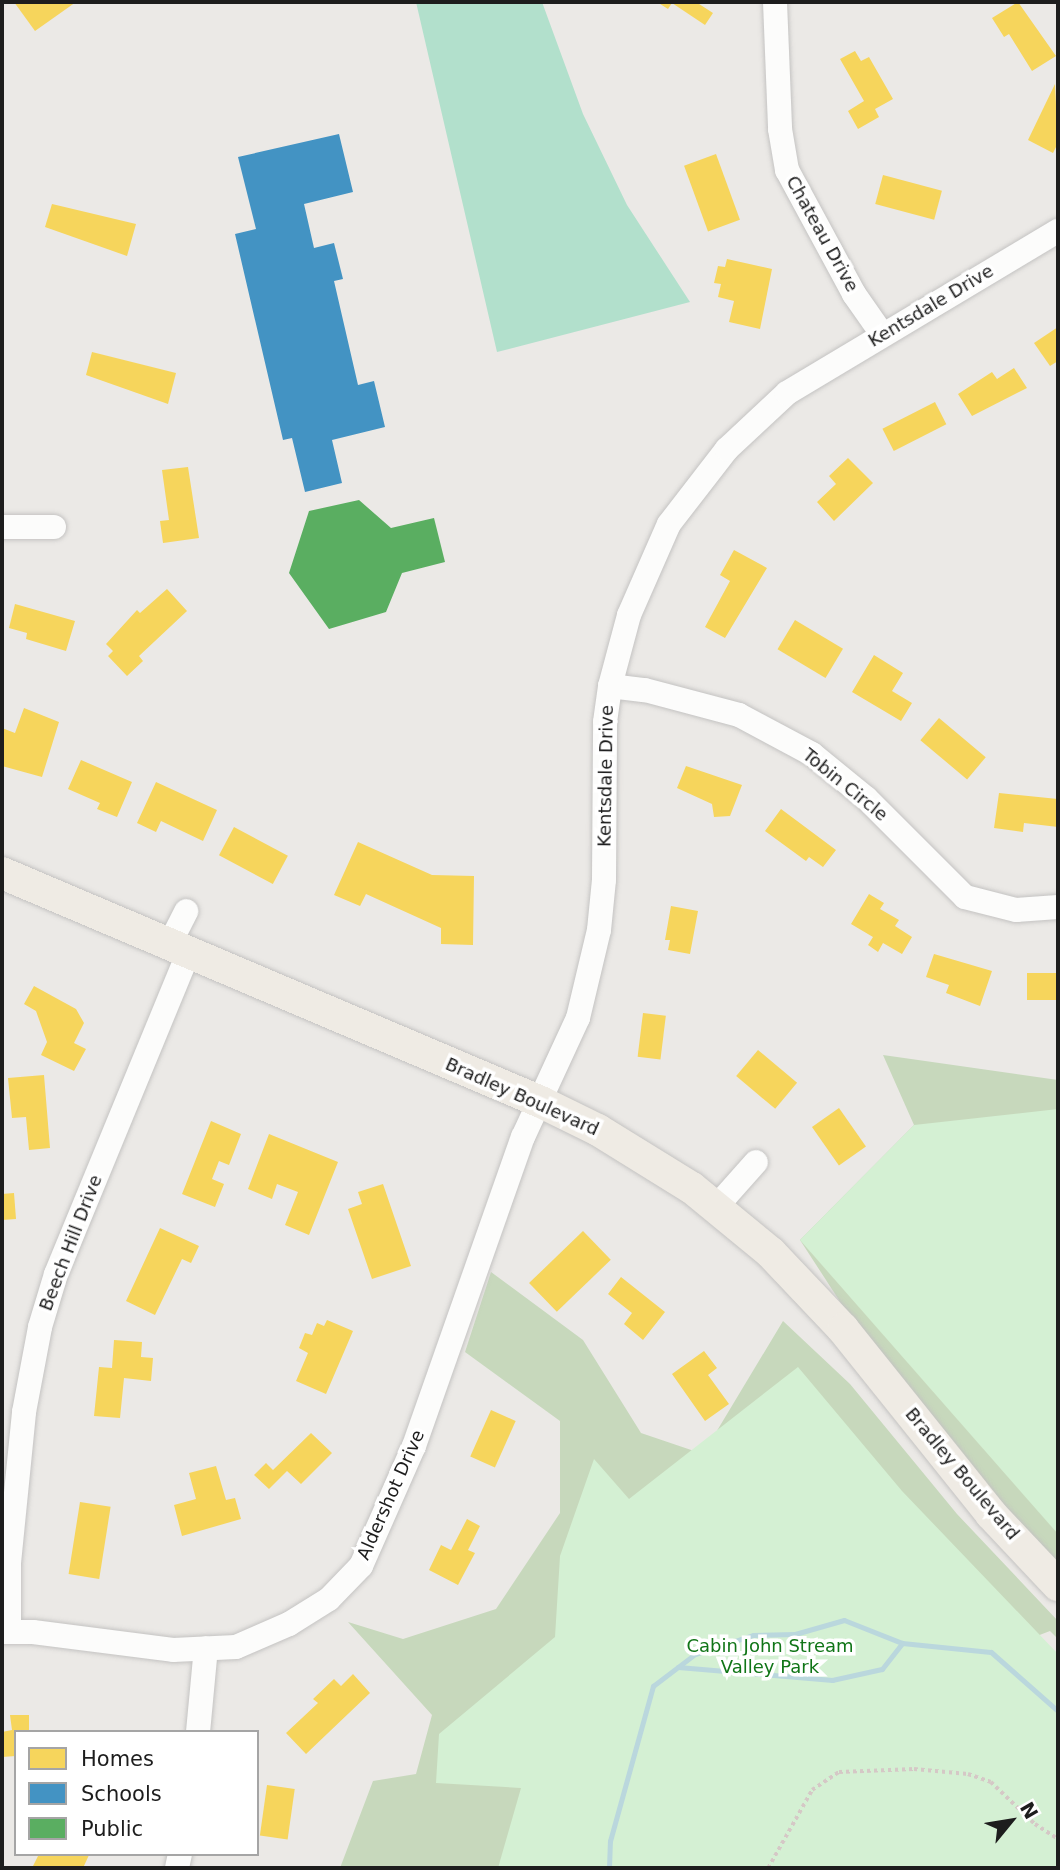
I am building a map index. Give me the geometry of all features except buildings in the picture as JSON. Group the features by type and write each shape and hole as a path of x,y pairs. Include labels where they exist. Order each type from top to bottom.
{"main road":[{"name":"Bradley Boulevard","path":"2,873 541,1102 598,1130 716,1208 771,1253 843,1329 991,1514 1058,1584"}],"street":[{"name":"Chateau Drive","path":"775,2 780,129 787,170 854,294 882,334"},
{"name":"Kentsdale Drive","path":"541,1102 578,1018 599,930 604,880 605,722 610,686 629,615 648,566 669,524 727,449 787,393 1058,231"},
{"path":"2,527 54,527"},
{"name":"Tobin Circle","path":"610,686 645,690 739,715 811,754 866,798 965,897 1016,911 1058,907"},
{"name":"Beech Hill Drive","path":"6,1632 13,1410 56,1274 178,949 186,911"},
{"name":"Aldershot Drive","path":"6,1632 173,1650 236,1647 289,1624 329,1599 361,1566 414,1446 523,1137 541,1102"},
{"path":"716,1208 756,1162"},
{"path":"198,1730 206,1648"}],"path":[{"path":"768,1868 813,1790 839,1772 914,1769 968,1774 991,1782 1035,1824 1058,1839"}],"green space":[{"path":"416,2 542,2 583,114 627,205 690,302 497,352"},
{"path":"883,1055 1058,1080 1058,1585 922,1428 800,1240 914,1125"},
{"path":"1058,1109 1058,1534 800,1240 914,1125"},
{"name":"Cabin John Stream Valley Park","path":"491,1272 583,1340 641,1433 703,1454 783,1321 850,1384 957,1514 1058,1621 1058,1639 1050,1631 992,1653 1058,1868 340,1868 373,1781 416,1774 432,1715 348,1622 403,1639 496,1609 560,1513 560,1421 465,1352"},
{"name":"Cabin John Stream Valley Park","path":"798,1367 902,1491 1058,1654 1058,1868 498,1868 521,1788 436,1783 439,1734 555,1637 560,1556 594,1459 629,1499"}],"waterway":[{"path":"609,1868 610,1841 653,1686 695,1654 753,1635 795,1634 844,1620 902,1643 991,1652 1058,1711"},
{"path":"678,1667 832,1680 882,1669 902,1643"}]}
